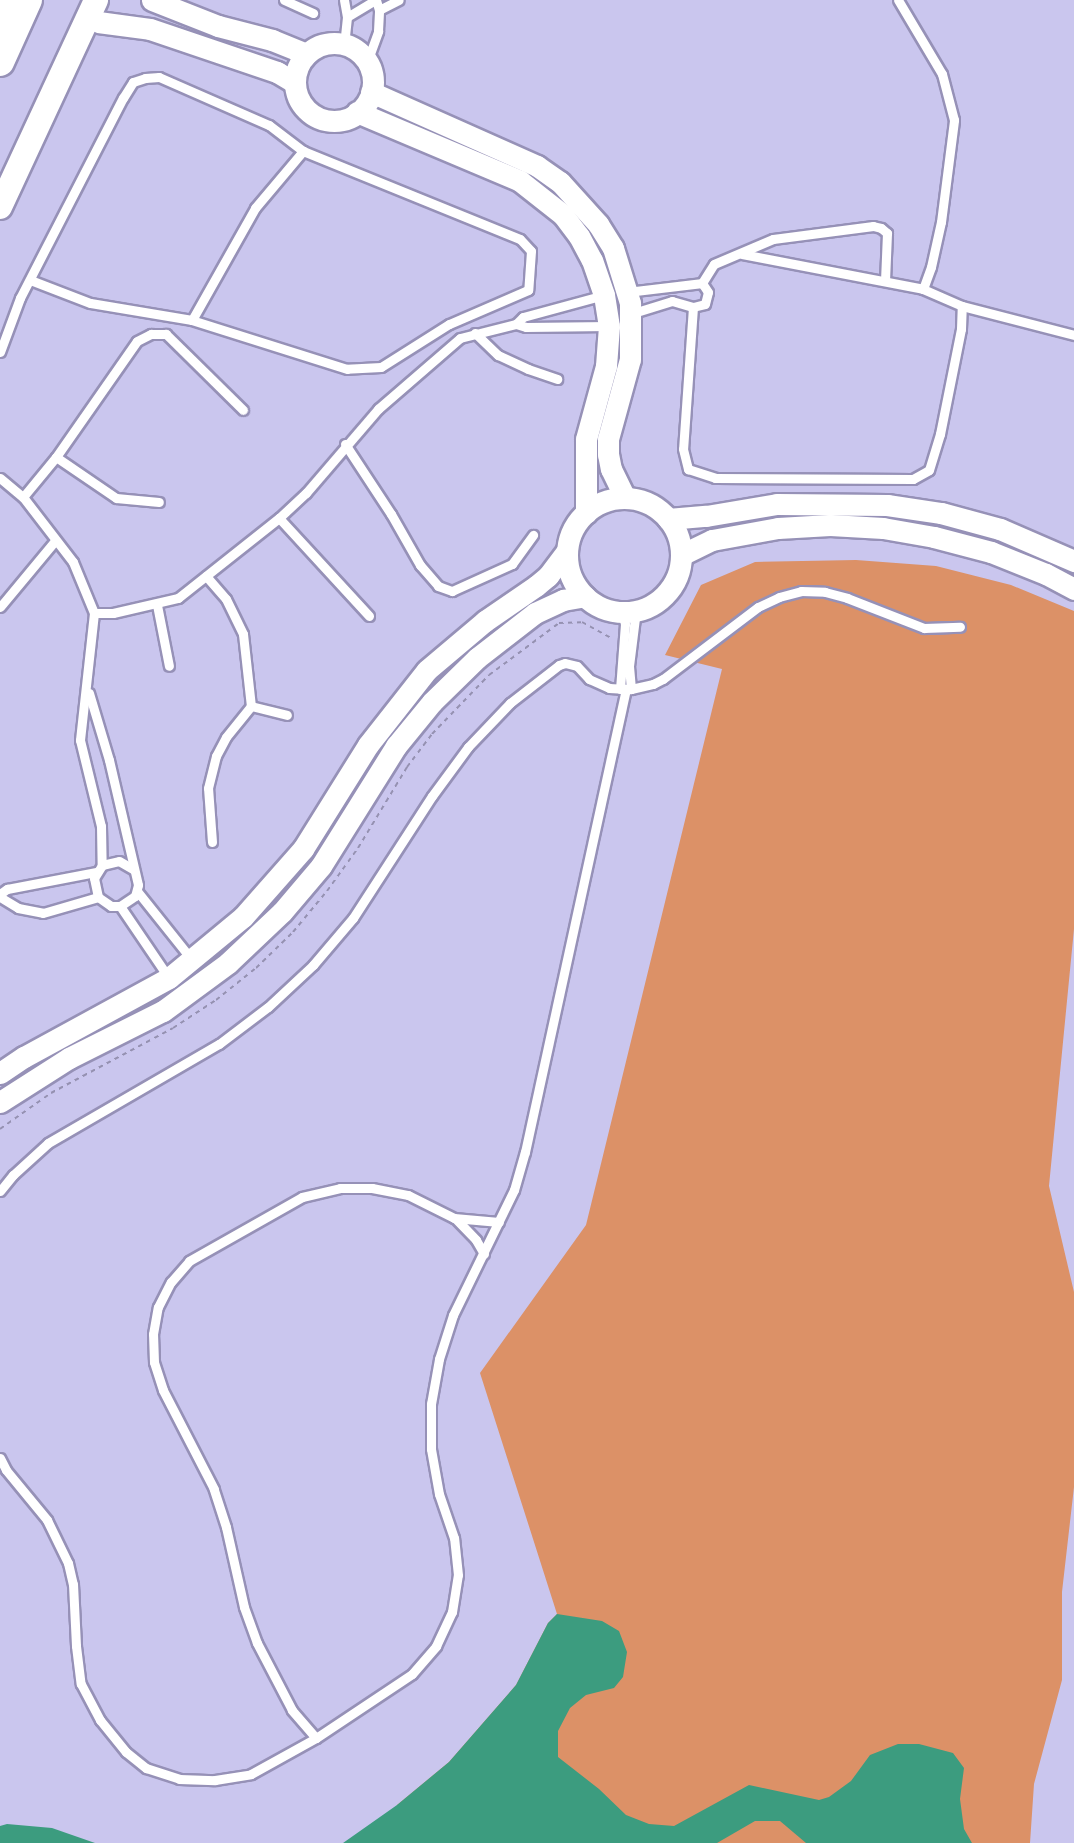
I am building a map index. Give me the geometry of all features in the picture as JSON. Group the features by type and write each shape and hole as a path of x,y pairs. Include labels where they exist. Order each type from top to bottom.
{"highway":[{"path":"0,62 28,0"}],"main road":[{"path":"0,177 81,0"},
{"path":"0,207 97,11 108,0"}],"street":[{"path":"0,23 6,0"},
{"path":"152,0 218,26 233,28 306,54"},
{"path":"97,11 277,72 295,83"},
{"path":"225,56 233,28"},
{"path":"324,44 344,44 361,54 367,62 371,72 371,92 357,112 340,120 321,119 305,109 296,92 295,83 296,72 306,54 324,44"},
{"path":"371,92 512,153 560,182 598,224 613,248 629,303 630,359 608,439 611,469 625,498"},
{"path":"357,112 496,170 543,196 579,236 592,260 607,309 606,366 586,439 586,513"},
{"path":"607,309 629,303"},
{"path":"0,1072 180,970 243,918 303,849 368,745 427,670 485,621 548,576 567,551 576,524 597,504 625,498 656,507 668,519 679,542 681,555 672,584 651,605 629,611 596,604 585,596 575,583 568,568 567,551"},
{"path":"668,519 706,516 777,504 887,505 941,513 1000,529 1074,561"},
{"path":"681,555 712,540 778,528 830,525 883,528 934,537 991,552 1046,574 1074,589"},
{"path":"0,1102 69,1058 136,1026 194,989 243,950 305,886 337,843 396,747 432,702 477,658 535,612 563,600 585,596"},
{"path":"180,970 194,989"}],"lane":[{"path":"284,0 313,13"},
{"path":"344,0 347,17 344,44"},
{"path":"347,17 375,0 379,10 376,42 367,62"},
{"path":"379,10 399,0"},
{"path":"897,0 942,74 954,120 941,222 931,267 922,289"},
{"path":"0,352 20,298 133,82 159,77 269,125 303,151 520,239 531,251 528,290 448,324 381,367 347,369 192,320 90,303 30,280"},
{"path":"192,320 255,208 303,151"},
{"path":"629,303 702,283 714,264 773,239 881,228 887,233 885,280"},
{"path":"742,254 922,289 962,306 1074,335"},
{"path":"629,303 672,301 693,308 705,304 708,292 702,283"},
{"path":"693,308 682,449 688,469 715,478 913,479 929,470 940,434 961,329 962,306"},
{"path":"94,614 113,614 178,598 279,518 306,493 345,444 399,388 460,338 516,324 524,317 607,309"},
{"path":"516,324 526,327 607,309"},
{"path":"475,333 498,355 557,379"},
{"path":"23,497 56,457 137,341 151,334 166,334 243,410"},
{"path":"345,444 391,514 420,565 438,586 452,591 512,564 533,535"},
{"path":"56,457 116,498 159,502"},
{"path":"0,478 23,497 54,542 73,562 94,614 80,740 101,826 99,868 93,885 98,897 111,906 120,906 130,900 137,891 138,879 133,869 109,760 87,688"},
{"path":"279,518 369,616"},
{"path":"0,607 54,542"},
{"path":"206,576 226,599 243,634 250,706 226,738 216,756 208,789 212,842"},
{"path":"0,1191 13,1175 48,1143 219,1044 268,1007 313,965 353,918 432,796 468,747 510,703 565,663 577,666 599,685 626,689 663,679 758,607 779,597 801,591 825,592 847,598 924,628 960,627"},
{"path":"157,605 169,666"},
{"path":"0,1458 3,1469 47,1520 68,1563 73,1584 76,1646 81,1684 100,1720 126,1752 147,1768 179,1779 215,1780 251,1774 316,1738 412,1674 436,1646 452,1612 458,1575 454,1538 439,1494 431,1449 431,1404 439,1359 453,1315 514,1190 525,1152 626,689 625,624 629,611"},
{"path":"250,706 287,715"},
{"path":"98,897 43,913 18,909 0,896 7,889 99,868 118,861 133,869"},
{"path":"137,891 180,970"},
{"path":"120,906 180,970"},
{"path":"316,1738 287,1702 257,1643 244,1607 226,1527 214,1489 163,1389 154,1362 153,1334 159,1307 171,1281 189,1261 302,1197 340,1188 372,1188 408,1195 454,1218 466,1228 484,1254"},
{"path":"454,1218 499,1222"}],"shaded area":[{"path":"856,560 936,566 1011,585 1074,611 1074,929 1049,1186 1074,1292 1074,1487 1062,1592 1062,1680 1034,1784 1030,1843 394,1843 397,1805 449,1762 516,1685 548,1623 557,1614 480,1373 586,1225 722,669 665,655 701,585 755,562"},
{"path":"557,1614 602,1621 619,1631 627,1652 623,1677 614,1688 586,1695 570,1708 558,1731 558,1757 599,1789 626,1815 649,1824 674,1826 749,1785 819,1800 829,1797 851,1781 870,1755 898,1744 919,1744 953,1753 964,1768 960,1799 964,1829 972,1843 806,1843 780,1821 755,1821 717,1843 343,1843 397,1805 449,1762 516,1685 548,1623"},
{"path":"7,1824 52,1828 95,1843 0,1843 0,1826"}]}
